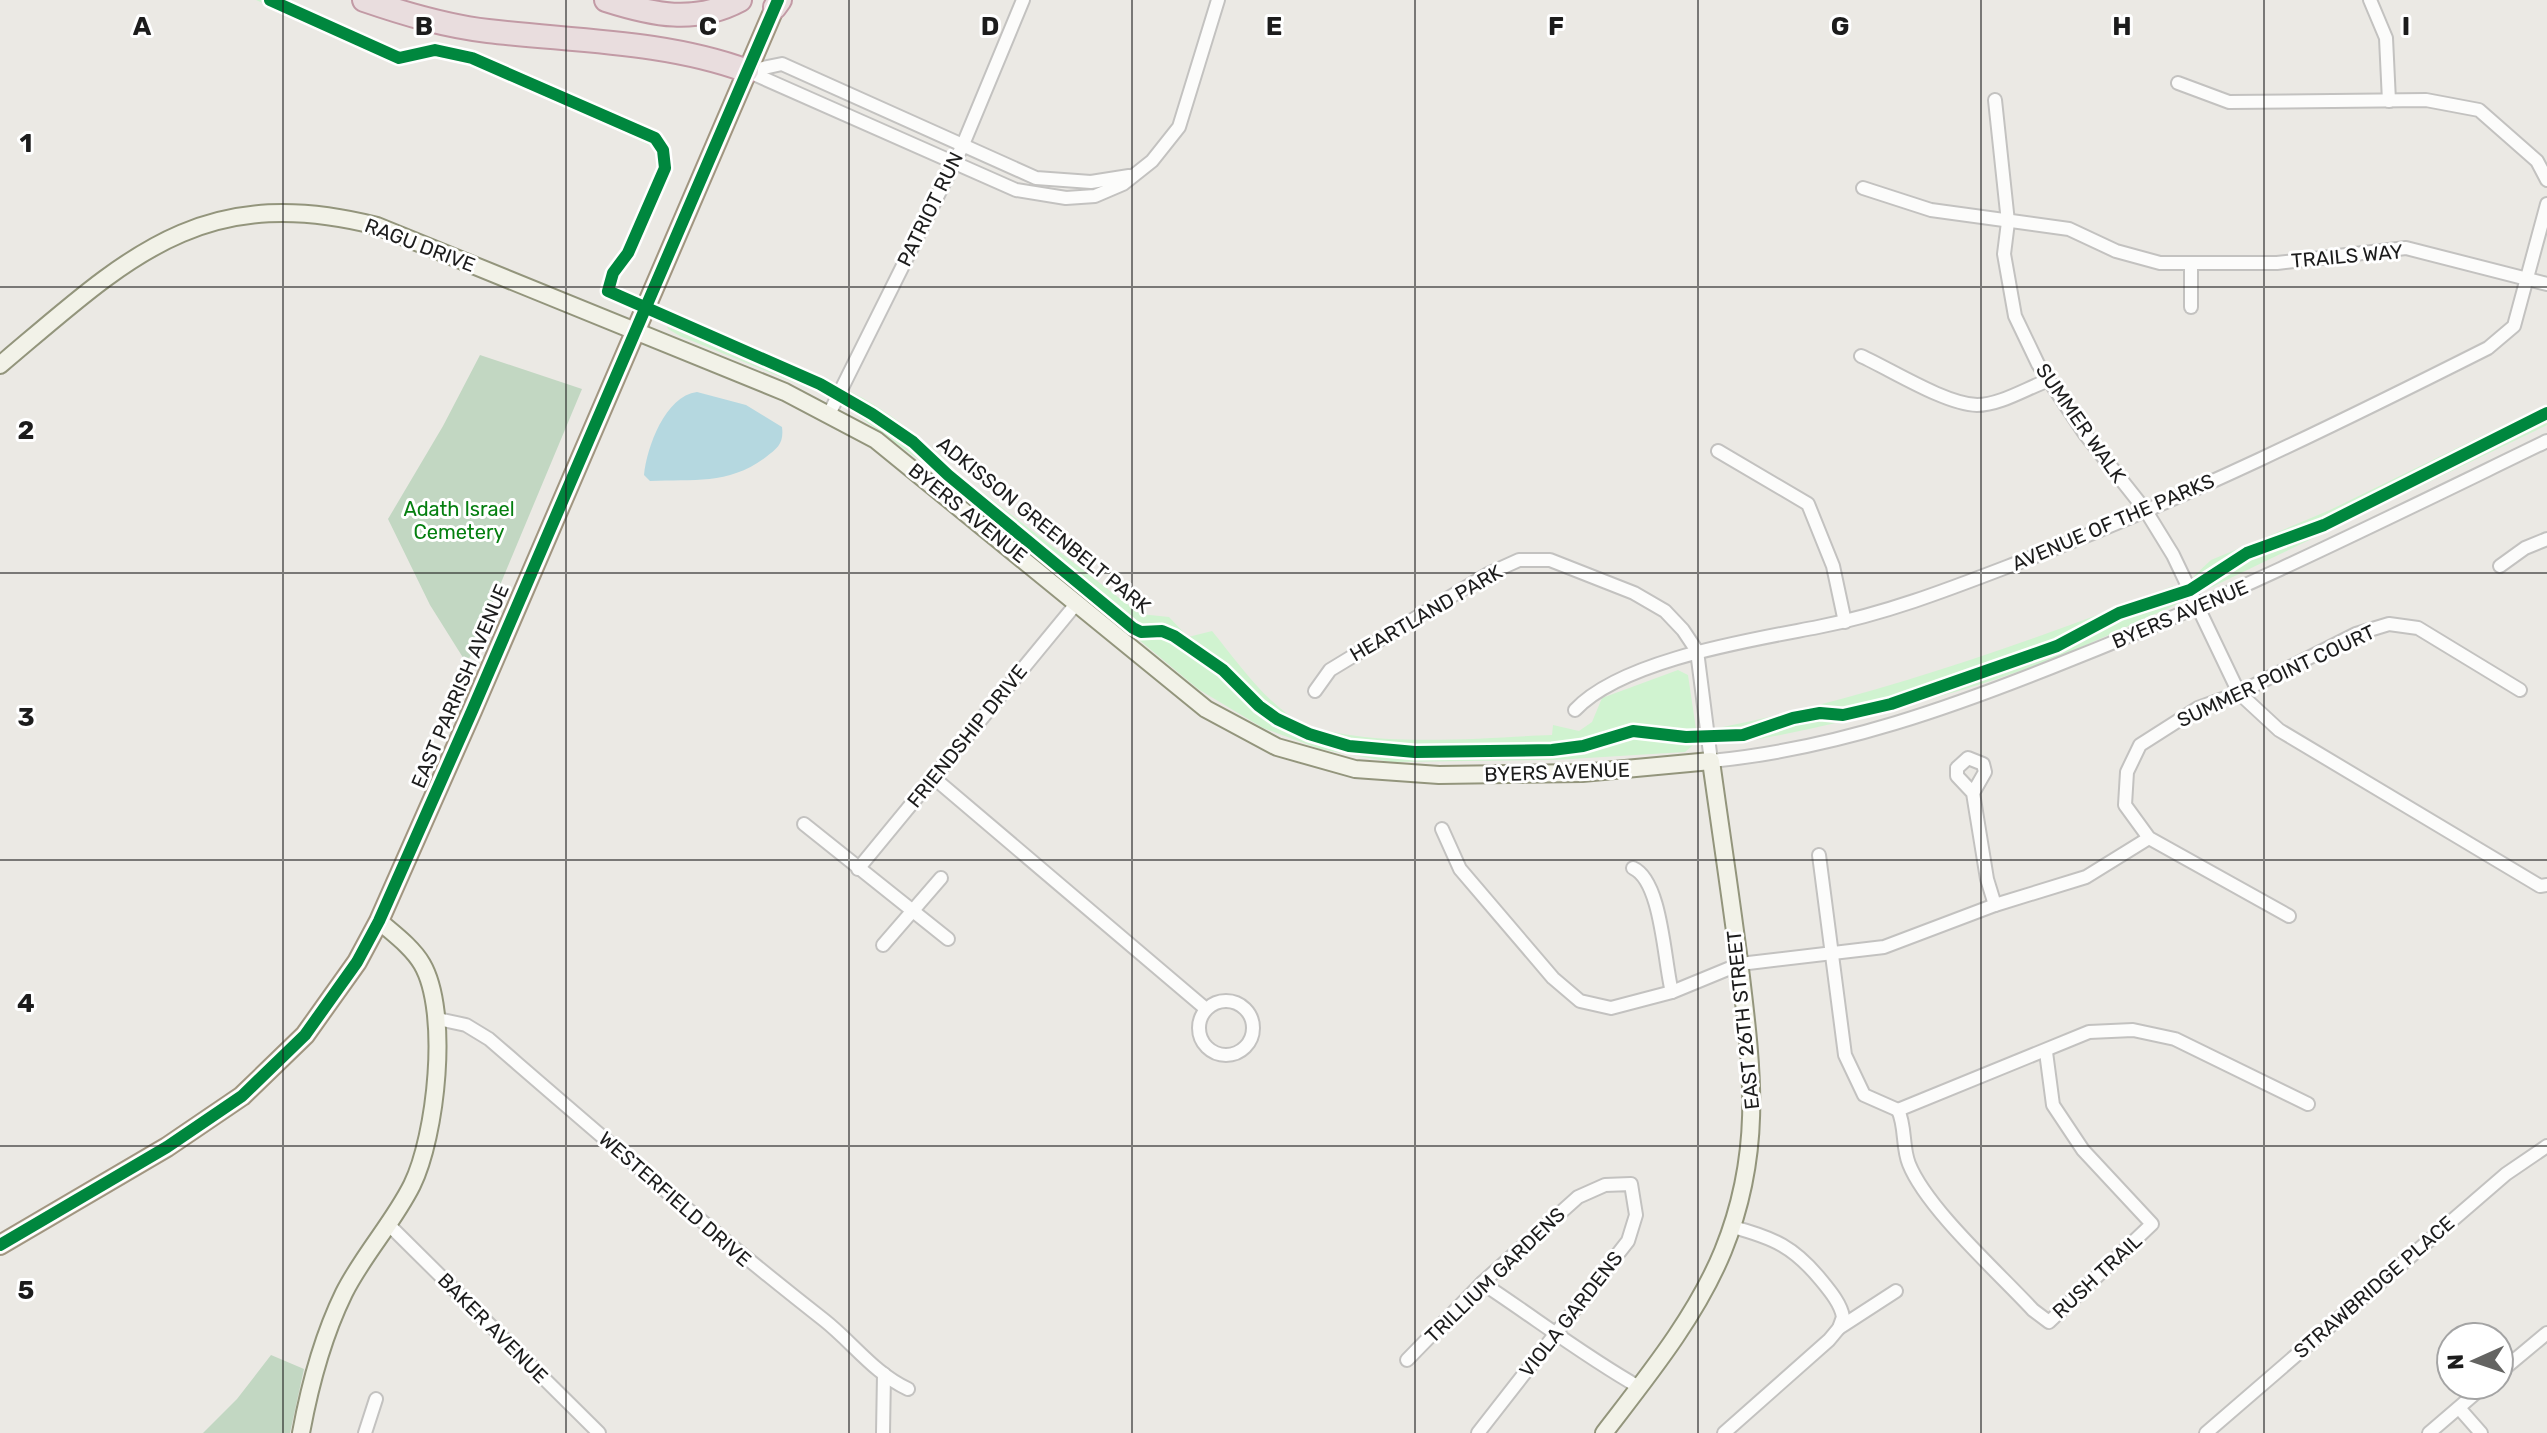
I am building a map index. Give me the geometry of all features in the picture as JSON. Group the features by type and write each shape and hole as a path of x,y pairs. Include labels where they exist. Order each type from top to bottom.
{"highway":[{"path":"364,0 416,18 486,31 649,50 725,63 747,71"},
{"path":"606,0 657,14 685,16 703,15 740,0"}],"main road":[{"name":"EAST PARRISH AVENUE","path":"0,1245 167,1147 242,1096 285,1056 323,1012 379,921 778,2"}],"street":[{"name":"PATRIOT RUN","path":"829,414 962,147 1023,0"},
{"path":"747,71 1016,190 1066,198 1108,192 1168,145 1179,127 1218,0"},
{"path":"2370,0 2386,38 2389,101"},
{"path":"747,71 782,64 1036,178 1091,182 1132,176"},
{"path":"2178,83 2229,102 2434,101 2479,110 2537,161 2547,180"},
{"name":"SUMMER WALK","path":"1995,100 2008,222 2004,254 2013,308 2049,380 2146,511 2173,555 2239,693 2279,730 2540,886 2547,885"},
{"name":"TRAILS WAY","path":"1863,188 1931,210 2069,229 2116,251 2160,263 2277,263 2406,248 2547,284"},
{"name":"AVENUE OF THE PARKS","path":"1575,710 1591,693 1697,651 1845,622 1916,602 2146,511 2488,348 2514,326 2547,204"},
{"name":"RAGU DRIVE","path":"0,365 138,254 186,230 267,214 323,215 377,226 635,330"},
{"path":"2191,265 2191,307"},
{"name":"BYERS AVENUE","path":"635,330 785,392 876,440 955,500 1076,604 1206,709 1277,747 1329,763 1383,773 1582,773 1711,761 1799,747 1955,706 2198,609 2547,441"},
{"path":"1861,356 1952,398 1976,405 1993,402 2049,380"},
{"path":"1718,451 1808,504 1833,566 1845,622"},
{"path":"2500,566 2525,548 2547,539"},
{"name":"HEARTLAND PARK","path":"1315,691 1330,670 1488,574 1519,560 1534,558 1574,569 1656,605 1678,623 1697,651 1711,761"},
{"name":"FRIENDSHIP DRIVE","path":"858,869 1076,604"},
{"name":"SUMMER POINT COURT","path":"2289,916 2149,838 2125,805 2127,772 2140,745 2198,708 2239,693 2356,634 2389,624 2418,628 2520,690"},
{"name":"EAST 26TH STREET","path":"1604,1433 1695,1305 1733,1227 1751,1155 1754,1100 1740,964 1711,761"},
{"path":"934,778 1206,1009"},
{"path":"1973,793 1995,905"},
{"path":"804,824 948,939"},
{"path":"1442,829 1460,869 1553,978 1580,1001 1611,1008 1672,992 1740,964 1884,947 1995,905 2086,877 2149,838"},
{"path":"1819,855 1845,1055 1864,1095 1898,1110 2089,1032 2133,1030 2175,1039 2308,1104"},
{"path":"1633,868 1641,872 1653,891 1672,992"},
{"path":"883,945 941,878"},
{"path":"301,1433 318,1354 331,1321 367,1252 410,1188 429,1136 438,1019 433,988 422,963 379,921"},
{"path":"1222,1001 1231,1001 1246,1010 1253,1026 1251,1037 1242,1050 1225,1055 1203,1043 1199,1025 1206,1009 1222,1001"},
{"name":"WESTERFIELD DRIVE","path":"438,1019 466,1025 489,1039 733,1250 827,1323 884,1374 908,1389"},
{"name":"RUSH TRAIL","path":"1898,1110 1904,1123 1909,1163 1943,1214 2033,1310 2049,1322 2152,1224 2083,1150 2053,1105 2046,1052"},
{"name":"STRAWBRIDGE PLACE","path":"2206,1433 2499,1180 2547,1146"},
{"name":"TRILLIUM GARDENS","path":"1407,1360 1482,1283 1578,1197 1605,1185 1631,1184"},
{"name":"VIOLA GARDENS","path":"1478,1433 1628,1241 1636,1215 1631,1184"},
{"name":"BAKER AVENUE","path":"387,1223 599,1433"},
{"path":"1733,1227 1762,1234 1801,1256 1842,1310 1839,1328"},
{"path":"1482,1283 1599,1364 1639,1387"},
{"path":"1724,1433 1839,1328 1896,1291"},
{"path":"2515,1360 2547,1333"},
{"path":"883,1433 884,1374"},
{"path":"365,1433 376,1399"},
{"path":"2429,1433 2467,1401"},
{"path":"2459,1408 2481,1433"}],"green space":[{"path":"256,0 281,0 396,52 455,48 657,132 667,148 668,167 664,188 622,270 615,287 618,291 831,384 828,387 848,397 851,392 874,405 940,455 979,496 982,492 1140,614 1169,617 1188,637 1212,631 1256,685 1286,713 1310,726 1341,734 1414,740 1552,735 1553,725 1579,731 1592,722 1602,698 1678,670 1688,675 1697,736 1718,733 1718,728 1834,701 1948,667 2173,586 2176,592 2195,582 2193,577 2211,560 2330,510 2547,404 2547,425 2100,639 2023,670 1916,703 1733,744 1720,738 1698,741 1685,752 1554,760 1391,762 1320,749 1263,728 1198,689 946,479 854,413 850,405 680,336 668,329 664,317 604,292 614,260 625,250 660,163 653,147 502,74 445,57 392,61"},
{"name":"Adath Israel Cemetery","path":"480,355 582,389 467,664 430,605 388,519 443,426"},
{"path":"271,1355 304,1369 290,1433 203,1433 237,1399"}],"water":[{"path":"697,392 746,405 782,427 779,445 752,466 725,476 650,481 644,475 660,424 676,403"}],"cycle path":[{"name":"ADKISSON GREENBELT PARK","path":"270,0 399,58 435,50 472,58 655,138 663,150 665,168 628,253 613,273 608,291 820,384 872,414 913,442 948,475 1133,628 1141,632 1162,631 1174,636 1223,670 1259,706 1277,719 1309,734 1349,746 1415,752 1552,750 1583,746 1633,731 1686,737 1743,735 1793,718 1820,713 1843,715 1891,704 2057,646 2119,613 2190,590 2247,553 2324,525 2547,413"},
{"path":"0,1245 167,1147 242,1096 305,1035 357,962 379,921 472,711 778,0"}]}
